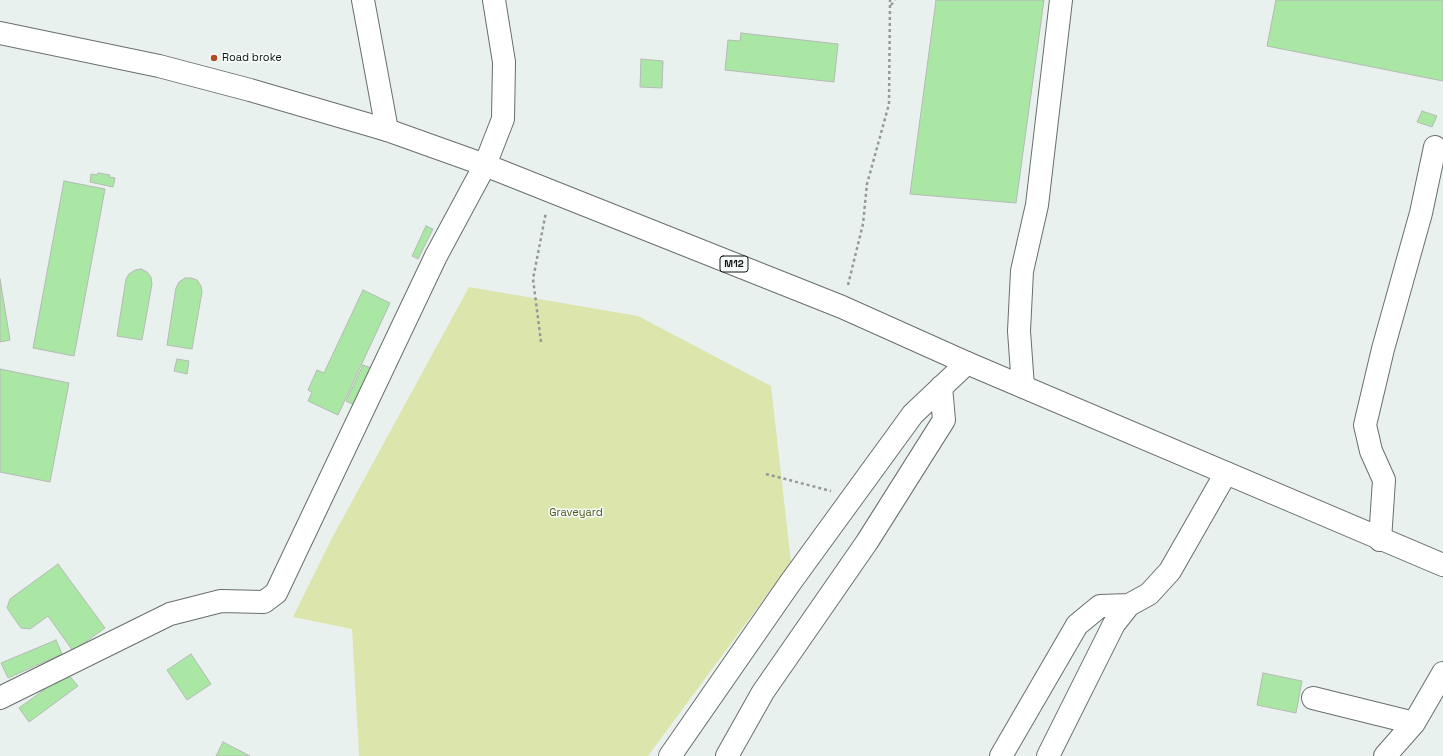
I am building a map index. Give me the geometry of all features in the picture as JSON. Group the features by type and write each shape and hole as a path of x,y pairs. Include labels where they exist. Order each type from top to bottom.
{"main road":[{"path":"363,0 387,130"},
{"path":"0,698 170,614 221,601 264,602 276,593 436,256 485,165 503,119 504,62 494,0"},
{"path":"1023,387 1019,331 1022,271 1037,205 1061,0"},
{"name":"M12","path":"0,32 159,66 325,111 387,130 485,165 842,307 967,363 1380,540 1443,565"},
{"path":"1380,540 1384,480 1371,451 1364,425 1383,349 1421,213 1435,147"},
{"path":"670,756 785,589 913,414 967,363"},
{"path":"727,756 763,692 867,542 944,420 941,387"},
{"path":"1048,756 1114,624 1129,605 1149,594 1170,571 1226,473"},
{"path":"1001,756 1077,625 1100,606 1129,605"},
{"path":"1385,756 1414,722 1443,673"},
{"path":"1313,698 1414,722"}],"path":[{"path":"842,307 863,224 867,184 889,104 890,0"},
{"path":"891,6 895,0"},
{"path":"541,342 533,278 550,190"},
{"path":"766,474 834,492 859,488"}],"green space":[{"name":"Graveyard","path":"469,287 638,316 771,386 791,562 648,756 359,756 352,629 293,617 332,538"}],"building":[{"path":"936,0 1044,0 1016,203 910,194"},
{"path":"1276,0 1443,0 1443,81 1267,46"},
{"path":"741,33 838,44 834,82 725,70 728,40 740,41"},
{"path":"641,59 663,61 662,88 640,87"},
{"path":"1422,111 1437,116 1432,127 1417,122"},
{"path":"98,173 110,175 109,177 115,178 113,187 90,182 91,174 97,175"},
{"path":"64,181 105,189 74,356 33,348"},
{"path":"426,226 433,229 418,259 412,256"},
{"path":"141,269 147,272 151,277 152,284 142,340 117,336 126,279 129,274 135,270"},
{"path":"185,278 197,280 201,286 202,292 192,349 167,345 176,288 179,282"},
{"path":"0,279 10,340 0,342"},
{"path":"363,290 390,303 338,415 308,401 312,392 308,390 317,370 324,373"},
{"path":"177,359 189,361 187,374 174,371"},
{"path":"363,365 371,368 354,405 346,401"},
{"path":"0,369 69,383 50,482 0,472"},
{"path":"58,564 105,628 73,651 48,616 30,629 21,628 7,608 10,599"},
{"path":"56,640 62,654 8,678 1,663"},
{"path":"191,654 211,684 187,700 167,670"},
{"path":"67,673 78,686 29,722 19,708"},
{"path":"1263,673 1302,681 1296,713 1257,705"},
{"path":"223,742 250,756 216,756"}],"place":[{"name":"Road broke","path":"214,58"}]}
